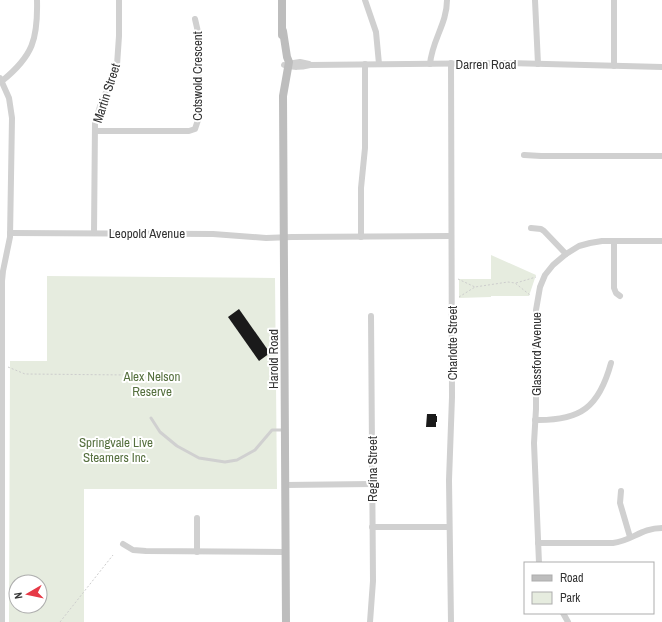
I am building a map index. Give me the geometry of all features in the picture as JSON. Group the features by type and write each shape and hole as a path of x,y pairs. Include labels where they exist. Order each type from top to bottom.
{"street":[{"path":"2,622 2,274 10,233 12,111 9,98 1,79 18,68 33,44 37,28 37,0"},
{"name":"Martin Street","path":"94,233 95,131 100,107 117,65 119,45 119,0"},
{"name":"Harold Road","path":"282,0 282,32 280,47 288,65 280,80 283,96 286,622"},
{"path":"365,0 376,32 379,64"},
{"path":"430,64 432,49 445,18 447,0"},
{"path":"535,0 538,64"},
{"path":"614,0 614,66"},
{"name":"Cotswold Crescent","path":"95,131 189,131 196,128 199,117 198,32 195,19"},
{"name":"Darren Road","path":"288,65 300,62 310,65 451,63 662,67"},
{"name":"Charlotte Street","path":"451,63 452,397 449,480 451,622"},
{"path":"361,237 360,188 365,148 365,64"},
{"path":"524,155 662,156"},
{"path":"531,228 541,229 544,231 566,254"},
{"name":"Leopold Avenue","path":"10,233 213,234 258,238 451,236"},
{"path":"614,241 614,288 616,293 620,296"},
{"name":"Glassford Avenue","path":"539,562 534,443 536,409 536,310 542,281 549,270 566,254 579,246 590,243 614,241 662,241"},
{"name":"Regina Street","path":"370,622 373,581 371,316"},
{"path":"535,420 564,419 584,410 601,392 611,363"},
{"path":"285,485 372,484"},
{"path":"621,491 620,503 630,537"},
{"path":"197,518 197,552"},
{"path":"372,527 449,527"},
{"path":"538,543 613,543 619,542 650,528 662,528"},
{"path":"123,544 129,548 139,551 286,552"}],"lane":[{"path":"150,418 160,432 177,446 199,458 225,462 237,460 255,450 272,430 285,430"}],"path":[{"path":"458,297 475,287 502,282 515,283 536,277"},
{"path":"458,279 475,287"},
{"path":"515,283 530,295"},
{"path":"2,365 25,374 130,375"},
{"path":"60,622 84,594 113,555"}],"green space":[{"path":"491,255 536,275 529,296 459,298 459,279 491,279"},
{"name":"Alex Nelson Reserve","path":"47,276 275,278 277,489 84,489 84,622 9,622 9,614 48,614 48,574 9,574 10,361 47,361"}],"building":[{"path":"239,309 270,353 259,361 228,317"},
{"path":"427,414 436,414 436,427 426,427"}],"park label":[{"name":"Springvale Live Steamers Inc.","path":"116,450"}]}
